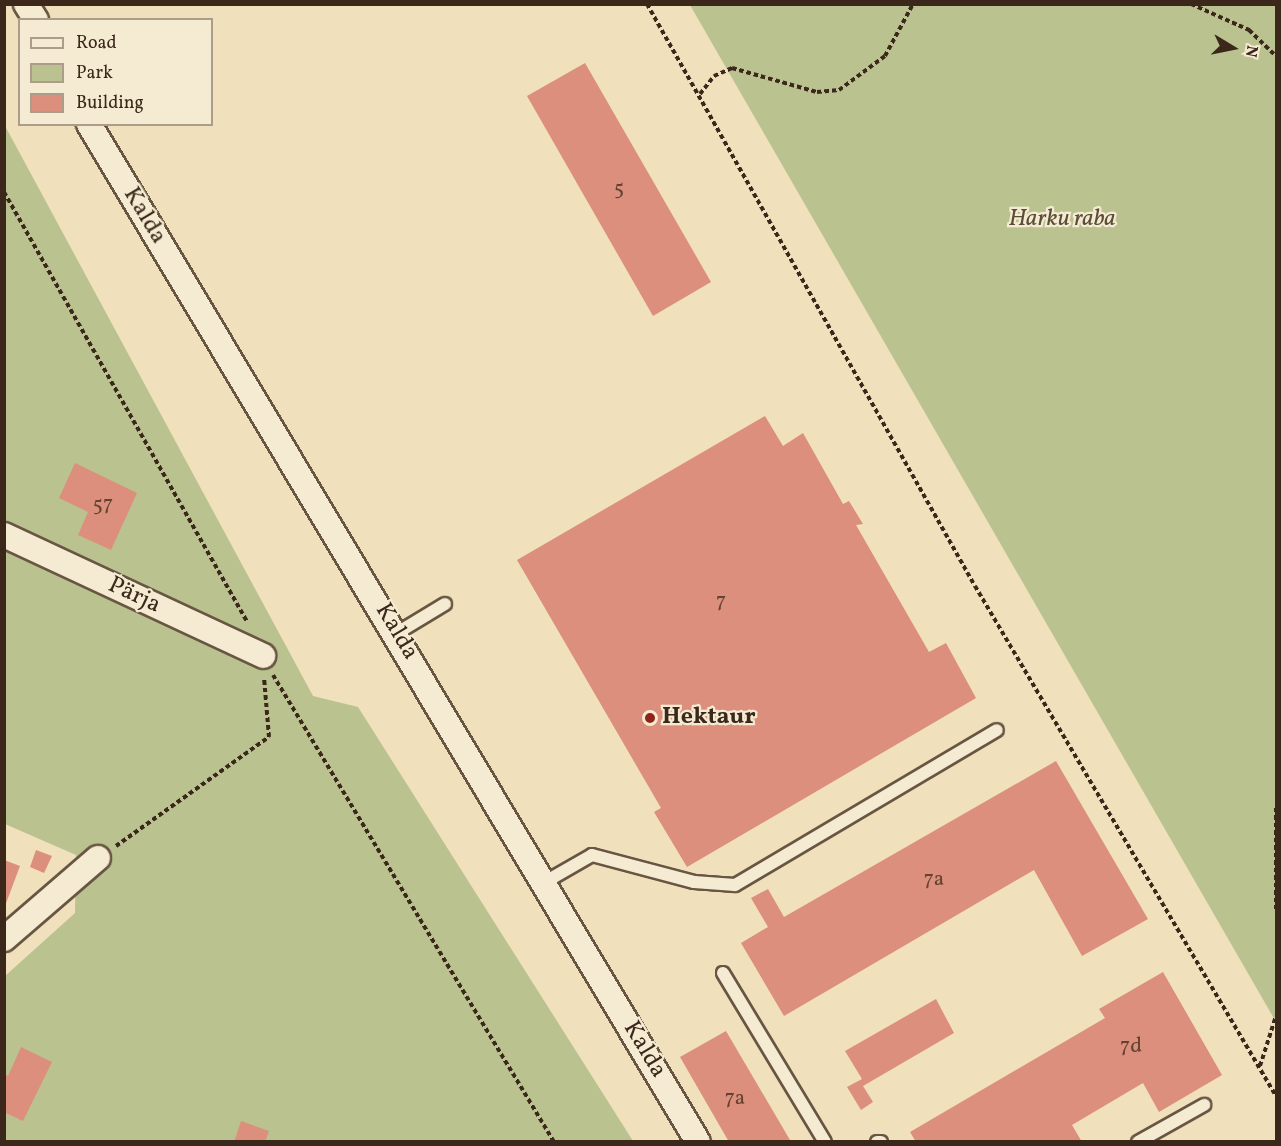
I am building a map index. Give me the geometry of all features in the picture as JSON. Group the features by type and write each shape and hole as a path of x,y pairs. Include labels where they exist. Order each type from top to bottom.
{"street":[{"path":"26,4 35,18"},
{"name":"Kalda","path":"90,126 397,633 698,1142"},
{"name":"Pärja","path":"4,535 263,656"},
{"path":"4,939 98,858"}],"lane":[{"path":"397,633 445,604"},
{"path":"545,882 592,855 694,882 735,885 997,730"},
{"path":"723,973 825,1142"},
{"path":"1138,1142 1204,1105"}],"path":[{"path":"647,4 700,94 975,586 1276,1096"},
{"path":"700,94 714,76 732,69 817,92 839,90 885,56 913,4"},
{"path":"1191,4 1249,30 1276,56"},
{"path":"98,858 269,737 263,656"},
{"path":"1276,808 1276,909"},
{"path":"1260,1067 1276,1016"}],"green space":[{"name":"Harku raba","path":"690,5 1276,5 1276,1022"},
{"path":"4,124 313,696 358,707 633,1141 5,1141 5,976 75,913 76,855 5,824"}],"building":[{"path":"585,63 711,282 653,316 527,96"},
{"path":"765,416 783,446 803,433 843,504 849,501 863,524 856,525 929,652 946,643 976,698 687,867 654,812 661,808 517,560"},
{"path":"75,463 137,493 111,550 78,535 88,512 59,498"},
{"path":"1056,761 1148,919 1082,956 1034,870 784,1016 741,943 768,927 751,898 768,889 784,917"},
{"path":"36,850 52,856 44,873 30,867"},
{"path":"4,860 20,866 5,906 4,906"},
{"path":"1163,972 1222,1075 1159,1112 1143,1083 1072,1125 1082,1142 916,1142 910,1132 1105,1018 1099,1009"},
{"path":"936,999 954,1033 863,1086 873,1102 861,1110 847,1087 862,1079 845,1051"},
{"path":"726,1031 790,1140 788,1142 729,1142 680,1057"},
{"path":"21,1047 52,1062 23,1121 4,1112 4,1073 8,1076"},
{"path":"241,1121 269,1131 265,1142 234,1142"}],"place":[{"name":"Hektaur","path":"650,718"}]}
